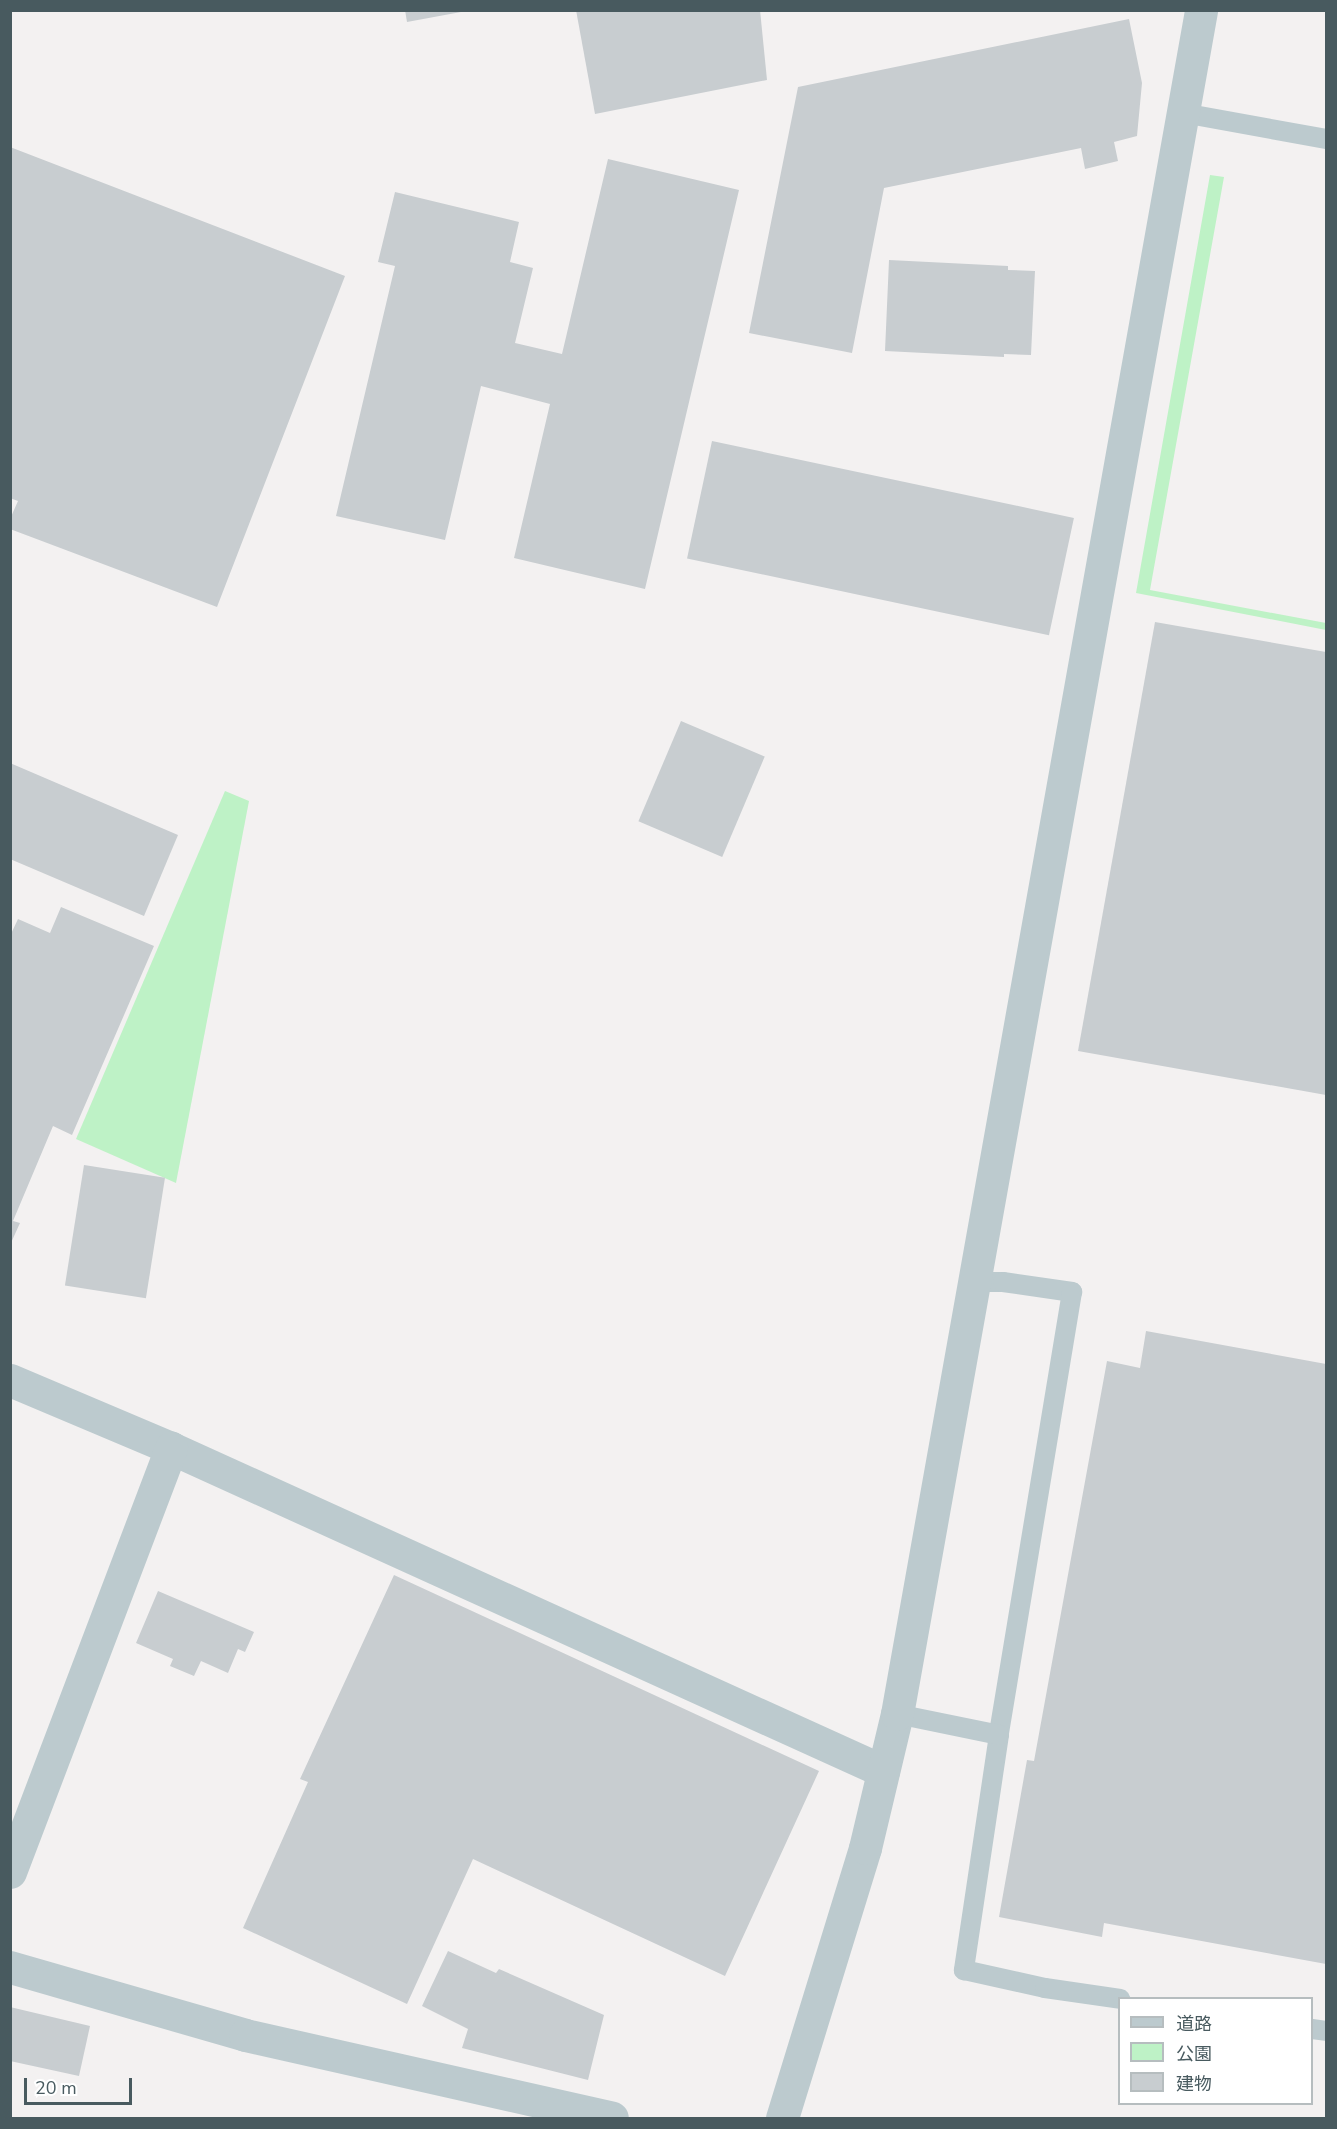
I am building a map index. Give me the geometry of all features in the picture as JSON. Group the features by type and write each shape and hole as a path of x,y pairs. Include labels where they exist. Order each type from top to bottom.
{"street":[{"path":"782,2118 865,1848 897,1714 976,1282 1201,10"},
{"path":"10,1380 171,1448 883,1771"},
{"path":"10,1872 171,1448"},
{"path":"10,1967 245,2035 612,2118"}],"lane":[{"path":"1183,113 1326,139"},
{"path":"976,1282 1004,1282 1072,1292 999,1735 964,1970 1044,1988 1118,1999"},
{"path":"897,1714 999,1735"}],"green space":[{"path":"1210,175 1224,177 1150,590 1326,623 1326,630 1136,593"},
{"path":"225,791 249,801 176,1183 76,1139"}],"building":[{"path":"405,10 461,10 461,12 407,22"},
{"path":"576,10 760,10 767,80 595,114"},
{"path":"1129,19 1142,83 1137,136 1114,142 1118,161 1085,169 1081,148 884,188 852,353 749,333 798,87"},
{"path":"10,147 345,276 217,607 10,529 10,519 18,501 10,498"},
{"path":"608,159 739,190 645,589 514,558 550,404 481,386 445,540 336,516 395,266 378,262 395,192 519,222 510,262 533,268 515,343 562,354"},
{"path":"889,260 1008,266 1008,270 1035,271 1031,355 1004,354 1004,357 885,351"},
{"path":"712,441 1074,518 1049,635 687,558"},
{"path":"1155,622 1326,652 1326,1095 1078,1051"},
{"path":"681,721 765,757 722,857 638,821"},
{"path":"10,763 178,835 144,916 10,859"},
{"path":"61,907 154,946 72,1135 53,1126 13,1221 20,1223 10,1245 10,936 18,919 50,933"},
{"path":"84,1165 165,1178 146,1298 65,1285"},
{"path":"1146,1331 1326,1364 1326,1964 1104,1923 1102,1937 999,1917 1027,1760 1034,1761 1107,1361 1140,1368"},
{"path":"394,1575 819,1771 725,1976 473,1859 407,2004 243,1928 308,1782 300,1779"},
{"path":"158,1591 254,1632 245,1652 238,1649 228,1673 201,1661 194,1676 170,1666 173,1659 136,1643"},
{"path":"448,1951 496,1973 499,1969 604,2015 588,2080 462,2048 468,2029 422,2006"},
{"path":"10,2007 90,2026 79,2076 10,2061"}]}
